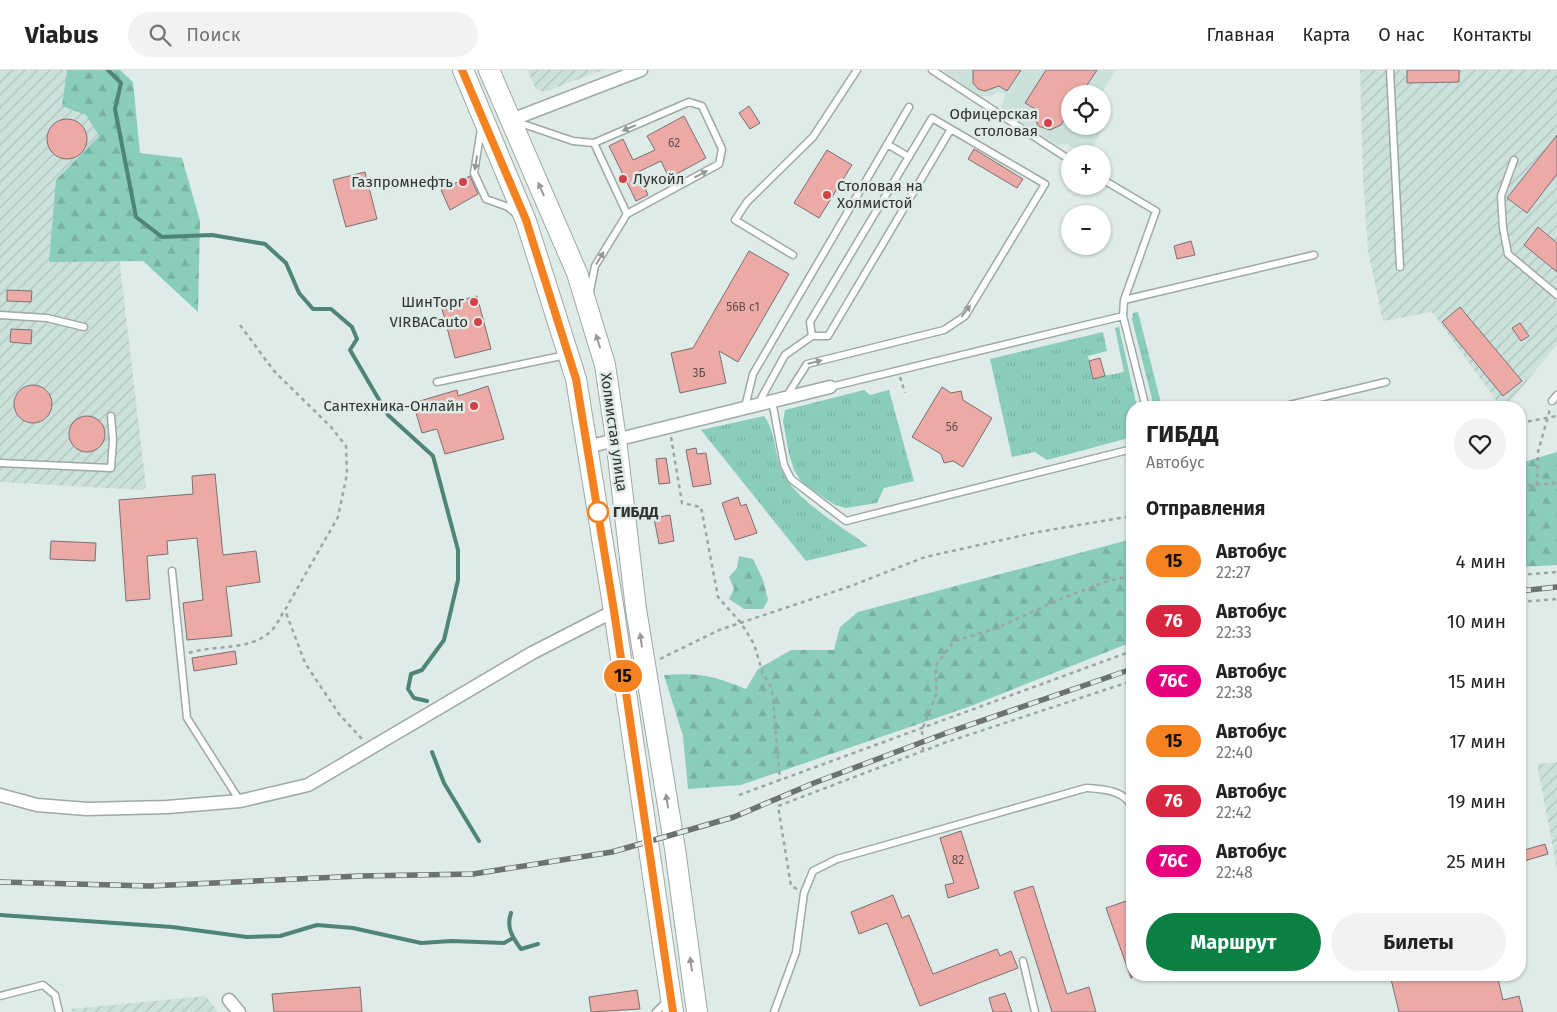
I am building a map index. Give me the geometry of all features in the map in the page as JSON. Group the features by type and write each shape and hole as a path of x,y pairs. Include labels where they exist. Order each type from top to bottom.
{"highway":[{"name":"Холмистая улица","path":"462,70 483,115 526,220 576,379 614,611 672,1004"},
{"name":"Холмистая улица","path":"489,70 577,273 605,365 645,667 675,849 697,1012"}],"street":[{"path":"511,120 641,70"},
{"path":"587,447 830,387"},
{"path":"0,795 37,805 87,809 167,807 240,801 308,785 532,653 614,611"},
{"path":"229,1000 239,1012"}],"lane":[{"path":"793,255 736,220 747,202 813,137 857,70"},
{"path":"932,70 1061,154"},
{"path":"1390,70 1400,267"},
{"path":"511,120 534,130 573,141 594,143 690,102 702,106 722,150 719,164 627,214 595,266 587,304"},
{"path":"745,407 754,374 909,107"},
{"path":"483,115 474,173 486,200 508,208 526,220"},
{"path":"785,398 807,364 944,330 965,316 1045,184 932,118 810,322 812,336"},
{"path":"758,404 784,355 812,336 828,336 950,129"},
{"path":"594,143 627,214"},
{"path":"887,144 909,157"},
{"path":"1514,160 1501,196 1503,228 1508,254 1557,295"},
{"path":"1111,184 1156,211 1124,300 1123,316 1144,401"},
{"path":"1124,300 1314,255"},
{"path":"0,315 47,318 84,327"},
{"path":"830,387 1123,316"},
{"path":"437,382 568,355"},
{"path":"1306,401 1386,382"},
{"path":"1552,401 1557,395"},
{"path":"772,401 784,464 790,479 846,521 1126,451"},
{"path":"0,463 111,468 113,440 111,416"},
{"path":"172,571 187,718 240,801"},
{"path":"774,1012 796,952 804,893 813,871 837,859 1086,788 1109,789 1126,800"},
{"path":"1023,962 1034,1012"},
{"path":"0,996 43,985 55,995 59,1012"},
{"path":"656,1012 672,1004"}],"path":[{"path":"180,656 200,649 248,644 271,631 338,517 347,474 346,446 331,427 274,371 240,325"},
{"path":"1537,485 1538,452 1552,401"},
{"path":"1526,421 1557,416"},
{"path":"669,426 682,503 701,507 718,597 741,623 754,644 763,674 772,689 780,780"},
{"path":"1526,486 1557,483"},
{"path":"645,667 719,630 851,586 925,557 1038,532 1126,517"},
{"path":"1526,575 1557,572"},
{"path":"924,751 922,730 936,695 936,665 954,641 995,629 1058,600 1105,582 1126,577"},
{"path":"1526,602 1557,599"},
{"path":"285,610 305,664 339,714 372,749"},
{"path":"739,795 922,730 1126,653"},
{"path":"804,893 791,886 778,806 924,751 1126,683"}],"shaded area":[{"path":"0,70 103,70 122,282 146,487 141,490 0,482"},
{"path":"527,70 603,70 544,92 536,89"},
{"path":"942,70 1116,70 1107,85 1061,85 1061,135 1099,135 1093,145 1069,145 1066,143 1057,145 1001,109 1005,94 999,92 990,96 980,96"},
{"path":"1360,70 1557,70 1557,344 1511,401 1497,401 1432,312 1383,321 1368,251 1363,177"},
{"path":"1557,762 1557,869 1537,764"},
{"path":"206,996 218,1012 72,1012 71,1009"}],"green space":[{"path":"67,70 120,70 133,82 140,153 182,158 200,221 198,312 143,261 49,262 56,180 99,136 86,115 62,106"},
{"path":"1138,312 1160,401 1152,401 1132,320 1133,313"},
{"path":"1119,327 1136,401 1126,401 1125,439 1047,460 1035,452 1012,457 990,359 1103,332 1107,351 1088,356 1093,378 1124,372 1115,328"},
{"path":"864,390 870,395 889,390 914,481 884,488 877,503 846,508 835,505 802,483 794,470 789,454 783,421 785,410"},
{"path":"764,416 771,429 779,464 789,482 808,503 868,546 806,561 701,430"},
{"path":"1557,452 1557,565 1526,567 1526,461"},
{"path":"1126,541 1126,644 971,706 741,785 688,789 683,736 664,675 688,674 706,676 746,689 758,669 791,650 834,650 840,627 858,612"},
{"path":"739,556 753,559 763,580 768,600 763,609 744,609 729,599 734,589 729,577 737,568"}],"building":[{"path":"973,70 1021,70 1007,91 999,86 985,91 978,89 973,83"},
{"path":"1046,70 1097,70 1087,85 1061,85 1061,125 1050,130 1038,126 1035,118 1035,109 1025,103"},
{"path":"1407,70 1459,70 1459,82 1407,83"},
{"path":"749,106 760,123 750,129 739,113"},
{"path":"684,116 706,158 669,178 661,161 638,172 648,195 636,201 609,146 623,139 633,160 655,150 647,136"},
{"path":"71,119 78,122 84,128 87,139 86,147 78,156 71,159 63,159 56,156 48,147 47,135 50,128 59,120"},
{"path":"1557,135 1557,174 1527,213 1507,198"},
{"path":"974,149 1023,179 1017,188 968,159"},
{"path":"827,150 852,165 819,218 794,203"},
{"path":"365,172 377,219 346,227 333,180"},
{"path":"470,176 478,194 450,210 441,190"},
{"path":"1538,227 1557,243 1557,272 1524,245"},
{"path":"1191,241 1195,255 1177,259 1174,246"},
{"path":"749,251 789,274 738,362 719,351 726,383 680,393 671,353 693,348"},
{"path":"7,290 32,291 31,302 7,301"},
{"path":"477,296 491,349 455,358 441,305"},
{"path":"1460,307 1522,381 1503,396 1442,322"},
{"path":"1520,323 1529,336 1521,341 1512,328"},
{"path":"11,329 32,330 31,344 10,342"},
{"path":"1100,358 1105,376 1093,379 1089,361"},
{"path":"33,385 47,390 52,404 47,418 33,423 19,418 14,404 19,390"},
{"path":"488,386 504,439 445,454 437,429 422,433 413,403 457,390 458,396"},
{"path":"942,387 951,393 961,391 963,400 992,418 963,467 953,461 944,463 941,454 912,437"},
{"path":"87,416 94,417 100,421 104,427 104,441 100,447 94,451 87,452 80,451 74,447 70,441 69,434 70,427 74,421 80,417"},
{"path":"696,448 697,454 706,453 711,484 693,487 686,450"},
{"path":"666,458 670,483 659,484 656,459"},
{"path":"215,474 223,555 256,551 260,582 226,587 232,636 187,640 183,603 203,600 197,538 167,541 168,554 147,556 150,599 126,601 119,500 193,494 192,476"},
{"path":"738,497 741,506 746,504 757,533 735,540 722,503"},
{"path":"670,515 674,541 659,544 654,518"},
{"path":"51,541 96,543 95,561 50,559"},
{"path":"235,651 237,664 194,671 192,658"},
{"path":"961,831 979,888 948,898 945,885 954,883 940,838"},
{"path":"1545,844 1548,854 1526,860 1526,850"},
{"path":"1033,886 1067,994 1089,987 1096,1012 1052,1012 1014,892"},
{"path":"893,895 902,918 909,915 933,974 997,949 1000,956 1011,951 1018,968 920,1006 887,923 859,934 851,912"},
{"path":"1126,901 1126,964 1106,908"},
{"path":"1391,981 1498,981 1503,1000 1519,996 1523,1012 1399,1012"},
{"path":"360,987 362,1012 274,1012 272,994"},
{"path":"637,990 640,1009 591,1012 589,997"},
{"path":"1005,993 1012,1012 993,1012 989,998"}],"waterway":[{"path":"108,70 121,83 115,109 136,217 162,237 212,235 265,244 286,263 299,293 313,309 331,309 352,327 357,339 350,350 388,415 433,456 458,550 458,580 444,640 422,670 411,674 408,689 414,698 427,701"},
{"path":"432,752 444,783 479,841"},
{"path":"511,913 509,923 511,932 521,949 538,944"},
{"path":"0,915 172,927 247,937 280,936 317,925 353,928 421,943 452,941 504,943 513,938"}],"railway":[{"path":"1526,590 1557,587"},
{"path":"0,882 150,886 360,876 473,874 612,852 734,817 814,783 949,732 1126,671"}],"bus line":[{"name":"15","path":"462,70 483,115 526,220 576,379 614,611 673,1012"}],"place":[{"name":"Офицерская столовая","path":"1048,123"},
{"name":"Лукойл","path":"623,179"},
{"name":"Газпромнефть","path":"463,182"},
{"name":"Столовая на Холмистой","path":"827,195"},
{"name":"ШинТорг","path":"474,302"},
{"name":"VIRBACauto","path":"478,322"},
{"name":"Сантехника-Онлайн","path":"474,406"},
{"name":"ГИБДД","path":"598,512"}]}
